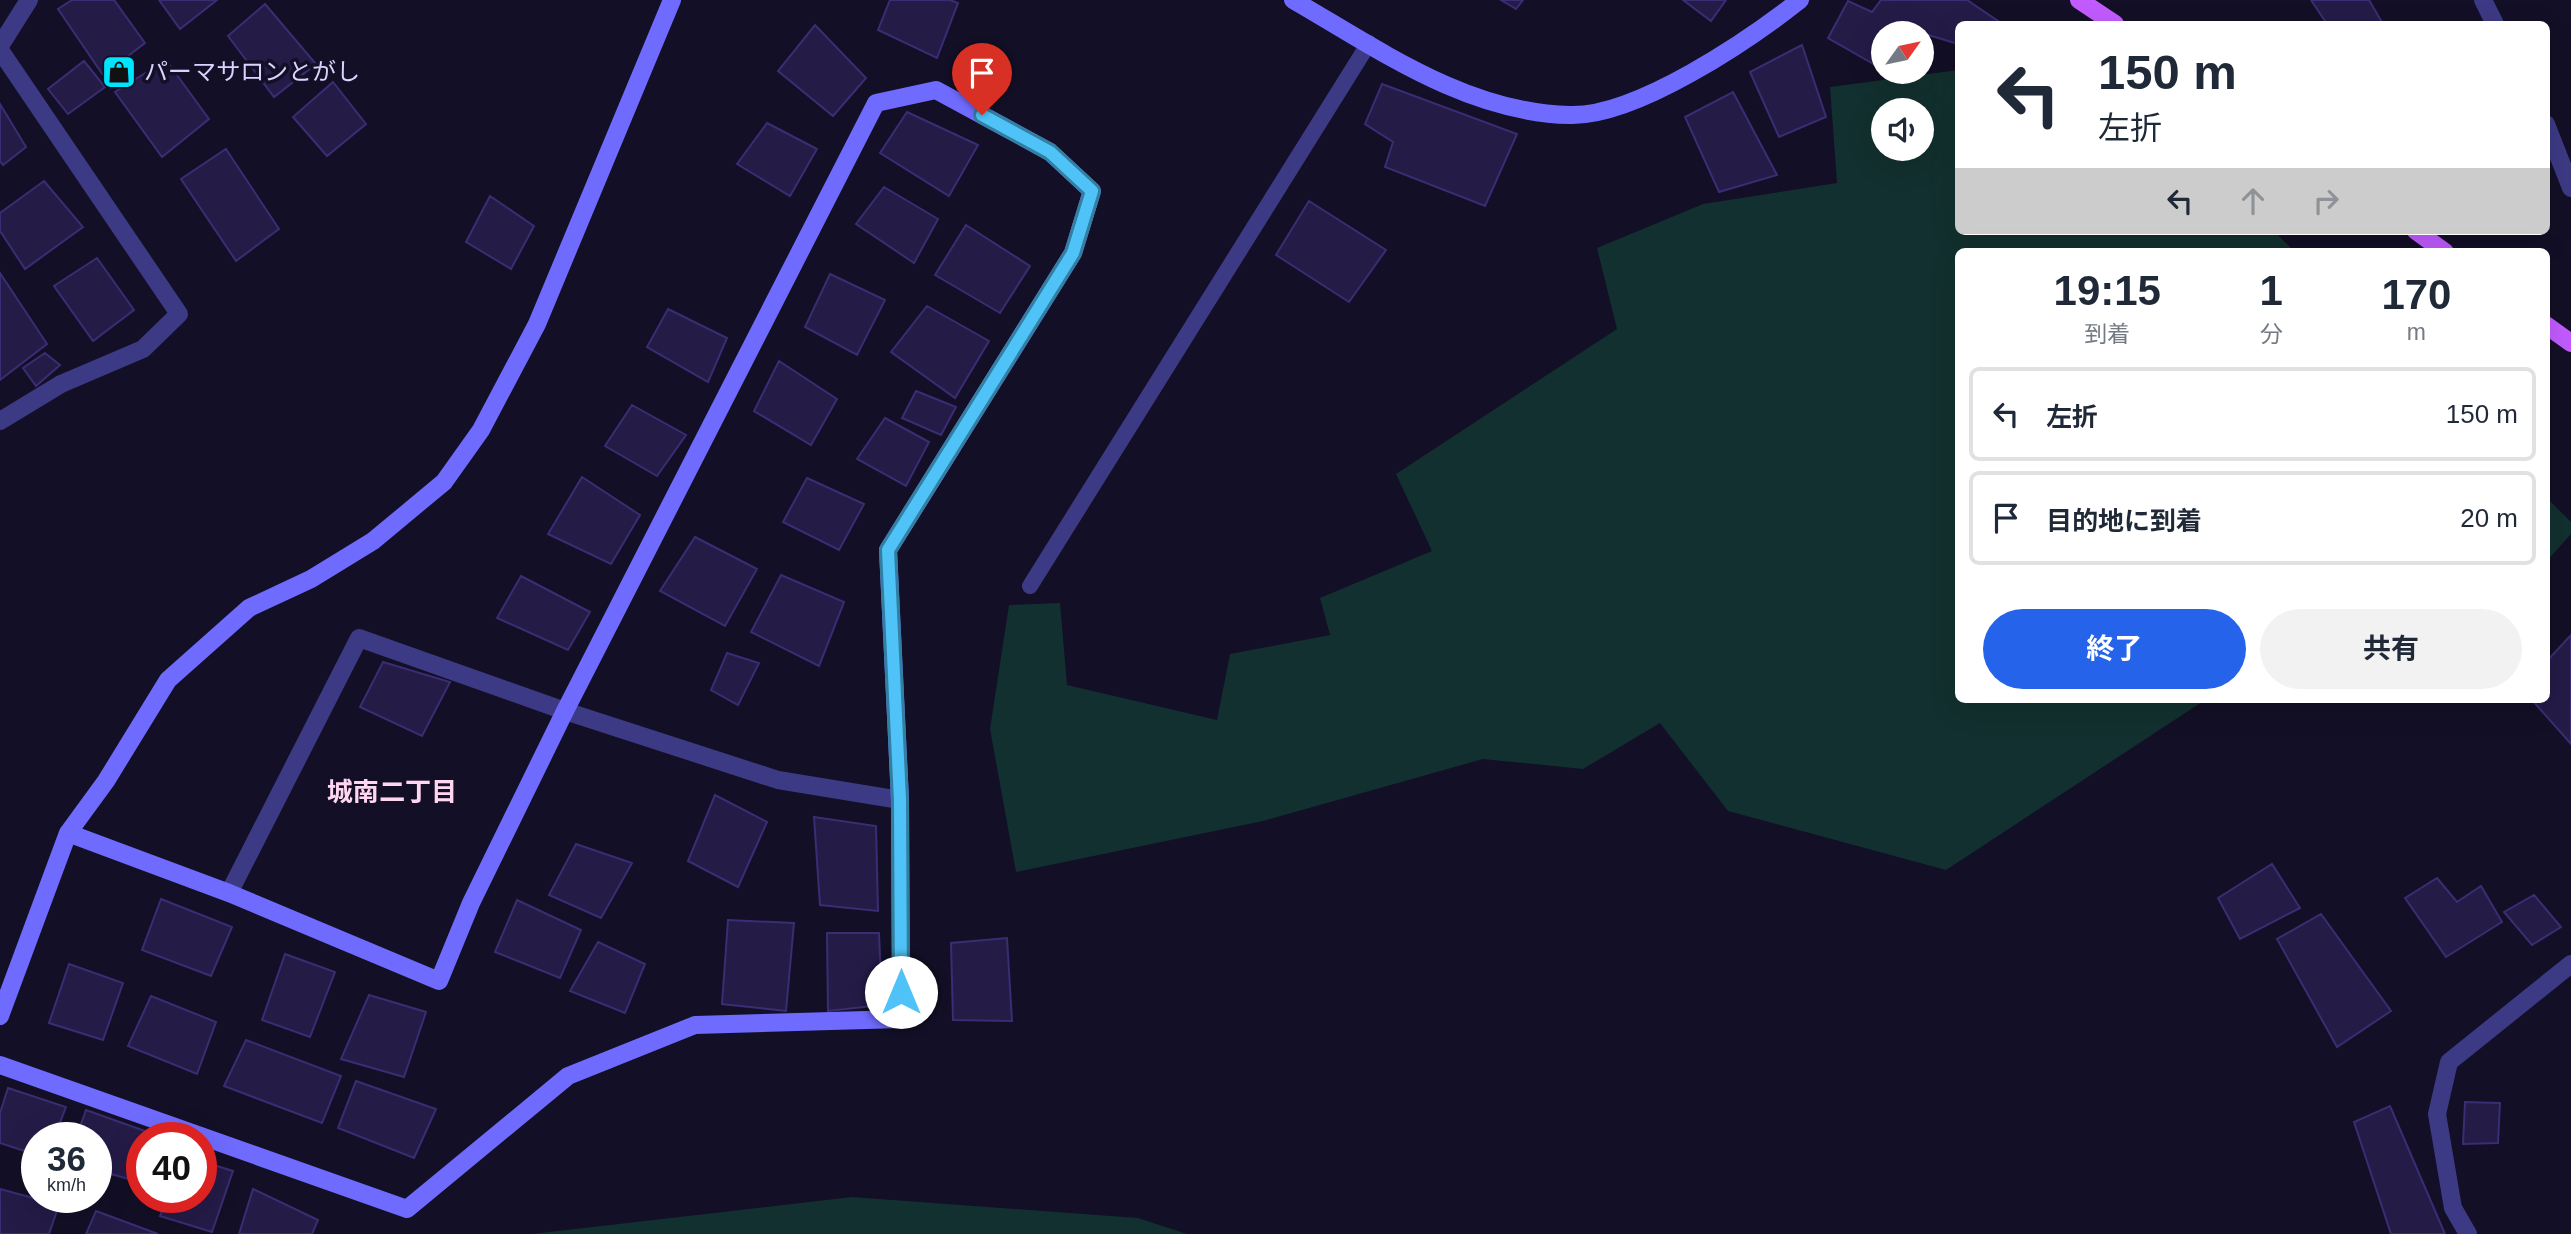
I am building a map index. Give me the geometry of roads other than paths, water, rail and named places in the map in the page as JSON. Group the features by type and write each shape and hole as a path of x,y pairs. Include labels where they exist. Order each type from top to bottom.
{"main road":[{"path":"2079,0 2110,21"},
{"path":"2422,235 2439,248"},
{"path":"2550,328 2571,343"}],"street":[{"path":"0,421 61,384 143,349 178,314 0,48 29,0"},
{"path":"0,1016 68,833 106,781 168,680 248,608 311,579 373,541 444,482 481,430 537,324 672,0"},
{"path":"1293,0 1422,74 1496,105 1572,116 1618,106 1662,90 1800,0"},
{"path":"2483,0 2494,21"},
{"path":"0,1065 407,1209 568,1076 695,1025 901,1019 900,800 888,550 1073,253 1092,191 1050,152 936,90 876,103 565,711 471,904 439,981 229,893 68,833"},
{"path":"2550,134 2571,188"},
{"path":"229,893 359,638 565,711 778,780 900,800"},
{"path":"2468,1234 2453,1208 2437,1114 2449,1062 2571,964"}],"lane":[{"path":"1030,586 1369,43"}],"place":[{"name":"パーマサロンとがし","path":"119,72"}],"district":[{"name":"城南二丁目","path":"392,792"}]}
